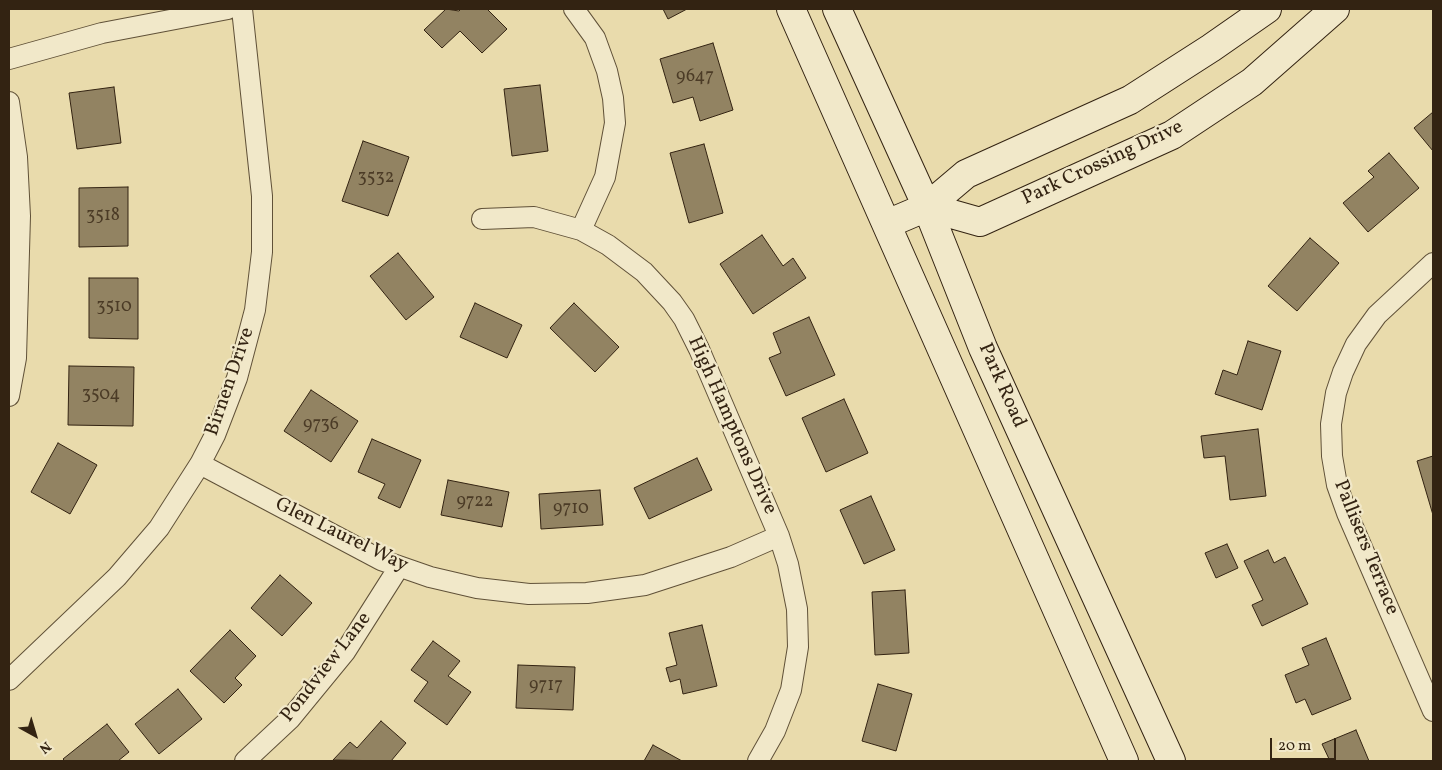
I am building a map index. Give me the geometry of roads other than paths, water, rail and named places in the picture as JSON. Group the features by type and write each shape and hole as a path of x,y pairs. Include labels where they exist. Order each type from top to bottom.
{"main road":[{"name":"Park Road","path":"791,9 1124,761"},
{"name":"Park Road","path":"837,9 927,208 983,348 1171,761"},
{"path":"886,224 927,208 966,174 1130,100 1211,48 1267,9"},
{"name":"Park Crossing Drive","path":"927,208 980,222 1172,135 1252,82 1335,9"}],"street":[{"path":"9,59 102,33 228,9"},
{"name":"Birnen Drive","path":"9,680 136,557 159,528 200,464 215,435 237,378 254,310 262,252 262,196 242,9"},
{"path":"574,9 595,38 607,71 613,98 614,123 605,177 581,230"},
{"path":"9,102 17,157 20,216 16,358 9,396"},
{"name":"High Hamptons Drive","path":"482,219 534,217 581,230 608,245 644,272 672,302 684,319 700,349 779,536 788,564 797,610 798,647 791,690 784,711 758,761"},
{"name":"Pallisers Terrace","path":"1433,263 1378,315 1356,344 1336,393 1332,432 1332,456 1337,485 1347,513 1433,711"},
{"name":"Glen Laurel Way","path":"200,464 339,539 399,567 478,588 529,594 587,593 645,585 731,557 779,536"},
{"name":"Pondview Lane","path":"245,761 290,718 345,652 399,567"}]}
